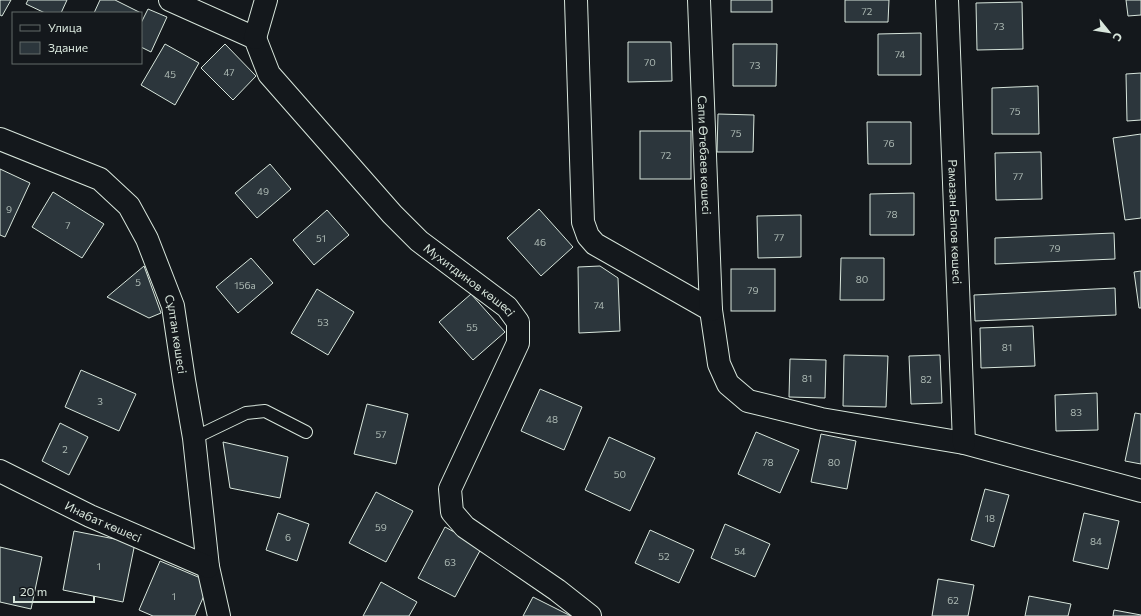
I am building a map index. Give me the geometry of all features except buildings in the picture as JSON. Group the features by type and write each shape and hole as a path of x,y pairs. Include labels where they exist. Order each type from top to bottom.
{"street":[{"path":"170,0 255,38 266,0"},
{"path":"576,0 583,222 588,236 595,244 711,310"},
{"name":"Сапи Өтебаев көшесі","path":"699,0 711,310 719,364 728,384 748,401 821,419 964,443 1141,491"},
{"name":"Рамазан Бапов көшесі","path":"947,0 964,443"},
{"name":"Мухитдинов көшесі","path":"255,38 270,74 392,214 419,241 507,307 518,322 518,343 450,489 452,512 465,527 557,590 590,616"},
{"name":"Сұлтан көшесі","path":"0,139 100,179 129,206 147,239 173,306 194,438 208,567 219,616"},
{"name":"Инабат көшесі","path":"0,471 90,516 208,567"}],"lane":[{"path":"194,438 246,413 266,411 306,432"}]}
